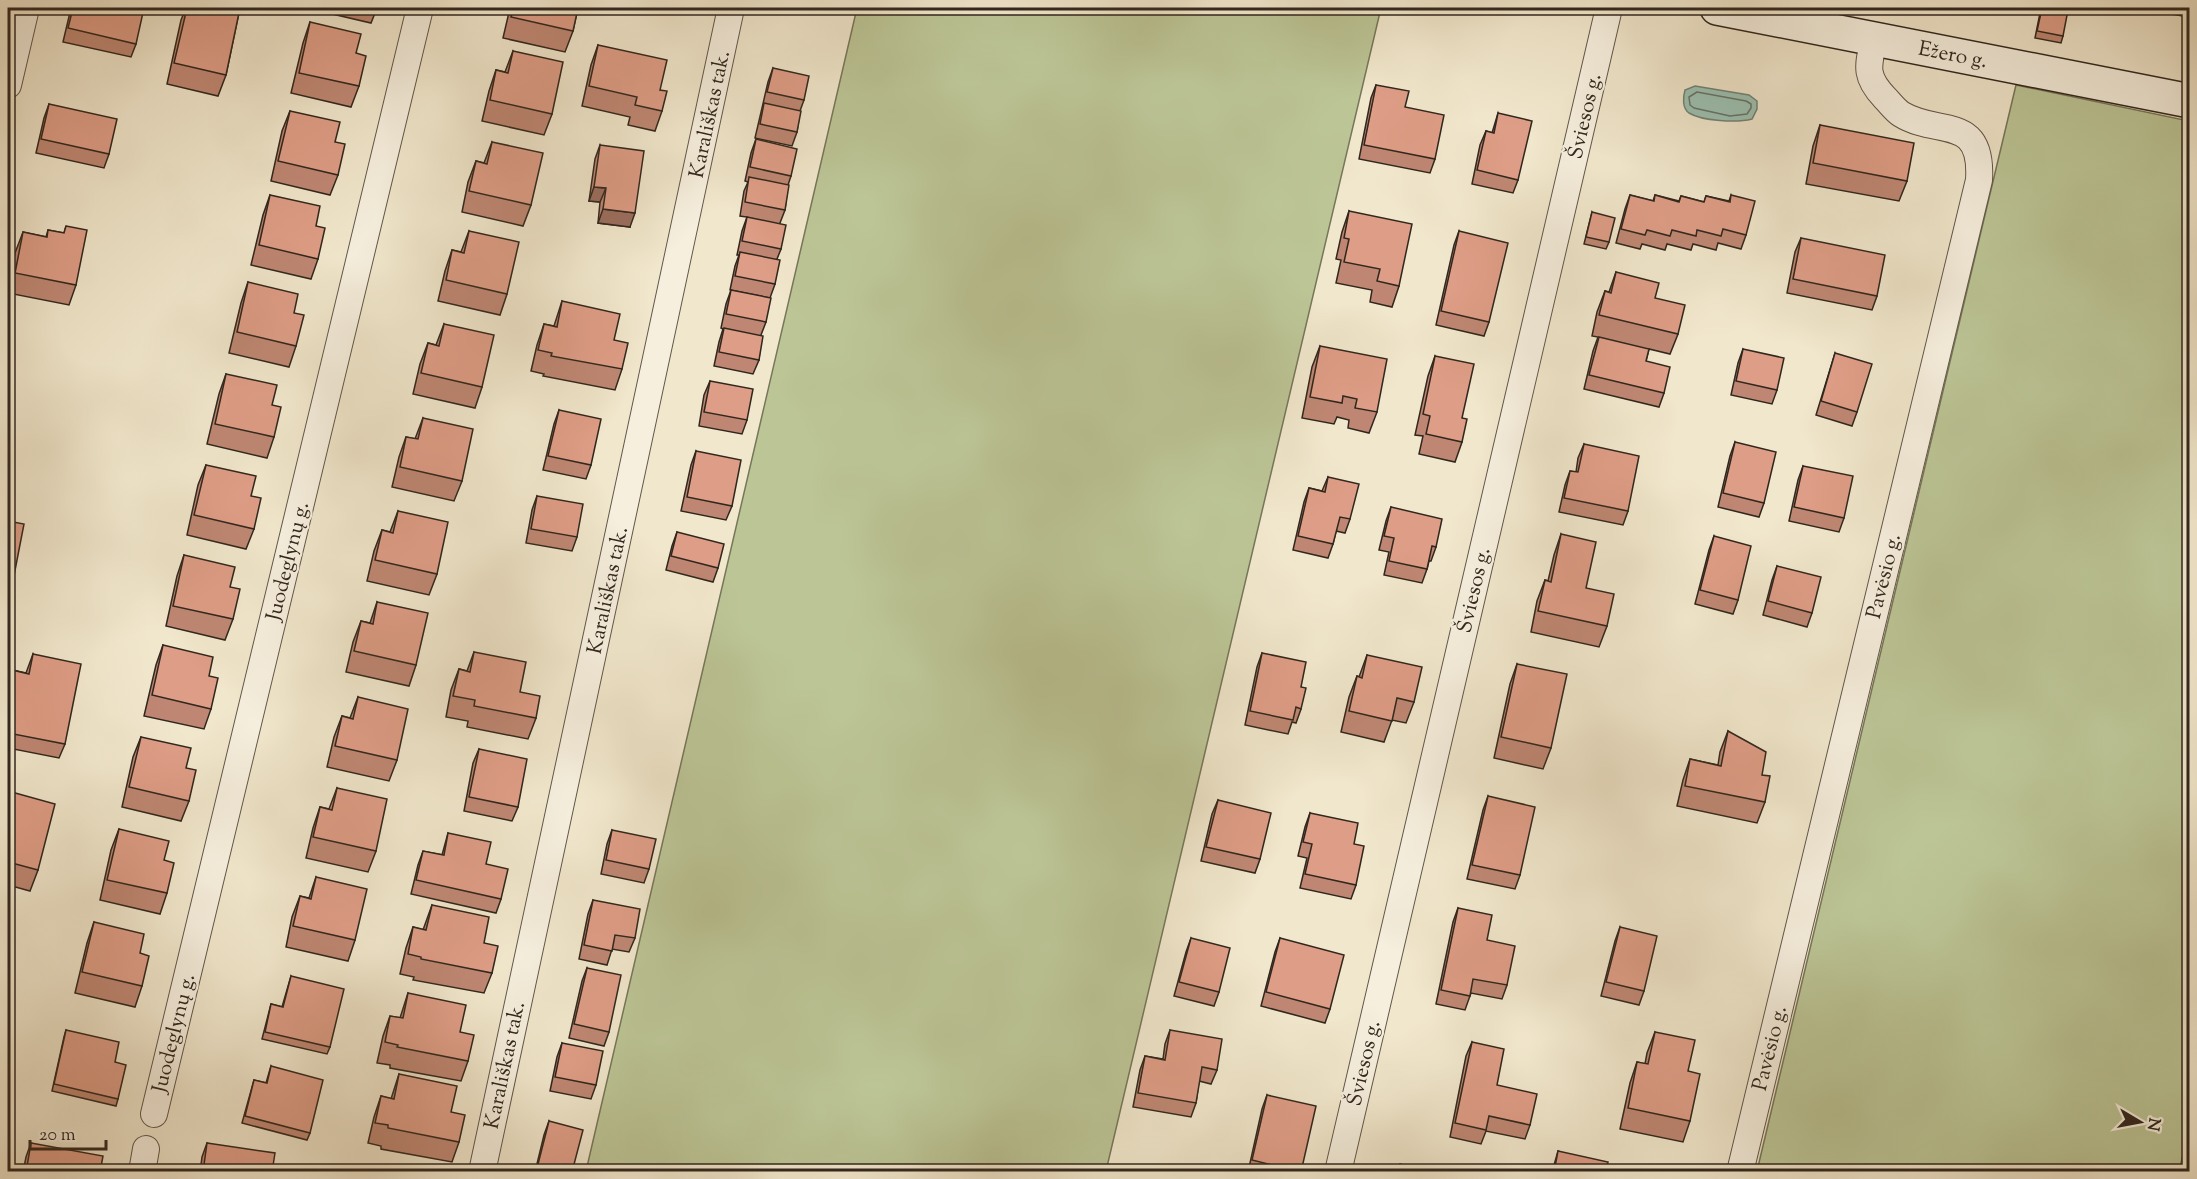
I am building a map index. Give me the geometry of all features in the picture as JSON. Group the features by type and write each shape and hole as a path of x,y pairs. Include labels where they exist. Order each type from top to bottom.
{"main road":[{"name":"Ežero g.","path":"1718,8 2190,101"}],"street":[{"path":"8,85 26,8"},
{"name":"Juodeglynų g.","path":"154,1114 420,8"},
{"name":"Karališkas tak.","path":"482,1172 731,8"},
{"name":"Šviesos g.","path":"1338,1172 1609,8"},
{"name":"Pavėsio g.","path":"1740,1172 1979,180 1979,160 1971,141 1954,129 1916,121 1900,114 1875,87 1870,79 1869,69 1874,39"}],"shaded area":[{"path":"857,8 1381,8 1106,1171 586,1171"},
{"path":"2016,85 2189,121 2190,1126 2179,1171 1757,1171"}],"water":[{"path":"1695,86 1749,95 1757,101 1757,109 1752,119 1738,121 1695,116 1687,111 1684,99 1685,90"}],"building":[{"path":"73,8 144,8 136,44 68,28"},
{"path":"187,8 240,8 226,75 174,63"},
{"path":"513,8 578,8 573,31 511,17"},
{"path":"2042,8 2068,10 2063,36 2037,31"},
{"path":"310,22 361,34 356,53 366,56 359,86 299,73"},
{"path":"598,45 667,60 660,90 667,91 662,111 635,105 637,97 589,86"},
{"path":"513,51 563,62 552,114 490,100 496,70 508,73"},
{"path":"773,68 809,76 804,100 767,92"},
{"path":"1376,85 1409,91 1405,107 1444,115 1435,159 1364,145"},
{"path":"764,103 801,111 797,132 760,124"},
{"path":"49,104 117,119 109,154 41,139"},
{"path":"290,111 340,122 335,142 345,144 338,175 278,161"},
{"path":"1498,113 1532,121 1518,180 1477,170 1486,131 1494,133"},
{"path":"1820,125 1914,143 1907,181 1813,163"},
{"path":"756,139 797,149 791,176 750,167"},
{"path":"492,142 543,153 531,205 469,191 476,161 487,164"},
{"path":"600,145 644,151 635,213 603,209 606,188 594,187"},
{"path":"749,177 789,185 785,210 745,202"},
{"path":"270,195 320,206 316,226 325,228 318,259 259,245"},
{"path":"1630,195 1654,201 1655,195 1679,202 1681,196 1704,202 1706,196 1730,202 1731,195 1755,201 1746,235 1723,229 1721,236 1697,230 1696,236 1672,230 1670,236 1647,230 1645,235 1621,229"},
{"path":"1349,211 1412,224 1399,286 1377,281 1380,269 1344,262 1349,239 1344,238"},
{"path":"1592,212 1615,218 1609,242 1586,237"},
{"path":"747,217 786,225 781,249 742,241"},
{"path":"66,226 87,230 76,285 15,273 23,232 47,237 48,230 64,233"},
{"path":"469,231 519,242 507,294 446,280 452,250 464,253"},
{"path":"1459,231 1508,243 1489,322 1441,311"},
{"path":"1801,238 1885,255 1877,296 1793,279"},
{"path":"740,252 780,260 775,284 735,276"},
{"path":"1616,272 1659,283 1655,298 1685,305 1678,334 1599,315 1605,291 1611,293"},
{"path":"248,282 298,294 294,313 304,315 296,346 237,332"},
{"path":"731,290 771,298 766,322 726,314"},
{"path":"562,301 620,314 614,340 628,343 622,369 551,356 552,353 538,350 544,324 557,327"},
{"path":"444,324 494,335 482,387 421,373 428,343 439,346"},
{"path":"724,328 763,336 759,360 719,352"},
{"path":"1599,337 1649,349 1646,361 1670,367 1664,393 1589,375"},
{"path":"1320,346 1387,359 1377,412 1355,408 1357,399 1343,396 1342,403 1310,397"},
{"path":"1743,349 1784,358 1777,390 1736,381"},
{"path":"1835,353 1872,364 1857,412 1821,401"},
{"path":"1435,356 1474,364 1462,418 1467,419 1462,442 1426,434 1430,416 1423,414"},
{"path":"226,374 277,385 272,405 281,407 274,437 215,424"},
{"path":"710,381 753,389 747,420 704,412"},
{"path":"559,410 601,419 591,465 548,456"},
{"path":"423,418 473,429 462,481 400,467 406,437 418,439"},
{"path":"1735,442 1776,452 1764,503 1723,493"},
{"path":"1584,444 1639,456 1628,511 1564,498 1570,471 1578,472"},
{"path":"696,451 741,460 732,506 687,497"},
{"path":"206,465 256,476 251,496 261,498 254,529 194,515"},
{"path":"1803,466 1853,476 1844,518 1794,507"},
{"path":"1328,477 1359,484 1350,519 1340,517 1333,544 1298,536 1309,488 1325,492"},
{"path":"537,496 583,504 577,537 531,529"},
{"path":"1391,507 1442,519 1436,547 1432,546 1427,569 1389,561 1394,538 1384,536"},
{"path":"398,511 448,522 437,574 375,560 382,530 393,533"},
{"path":"8,521 24,524 11,591 8,591"},
{"path":"677,532 724,544 718,568 671,556"},
{"path":"1561,534 1596,542 1586,588 1614,594 1607,626 1538,611 1545,580 1551,582"},
{"path":"1714,536 1751,546 1738,600 1700,590"},
{"path":"184,555 235,567 230,587 240,589 233,619 173,606"},
{"path":"1777,566 1821,577 1812,613 1768,601"},
{"path":"377,602 428,613 416,665 354,651 361,621 373,624"},
{"path":"163,645 213,657 209,676 218,678 211,709 152,695"},
{"path":"474,652 526,662 520,692 540,696 536,718 474,706 475,700 453,696 459,669 470,672"},
{"path":"1262,653 1306,662 1301,687 1306,688 1301,709 1296,707 1293,720 1250,711"},
{"path":"33,654 81,664 65,744 8,733 8,692 12,670 29,674"},
{"path":"1367,655 1422,667 1414,702 1397,698 1392,721 1349,711 1357,676 1362,678"},
{"path":"1517,664 1567,674 1551,748 1501,737"},
{"path":"358,697 408,709 397,760 335,746 342,716 353,719"},
{"path":"1728,731 1766,752 1762,775 1770,776 1765,802 1685,786 1690,759 1721,766"},
{"path":"141,737 191,748 186,768 196,770 189,801 129,787"},
{"path":"479,749 527,759 518,807 469,797"},
{"path":"337,788 387,799 376,851 313,837 320,807 332,810"},
{"path":"8,791 55,804 38,870 8,862"},
{"path":"1488,796 1535,807 1520,875 1472,865"},
{"path":"1218,800 1271,813 1260,859 1206,847"},
{"path":"1310,813 1358,823 1354,844 1364,846 1356,885 1305,874 1312,844 1303,842"},
{"path":"119,829 169,841 164,860 174,863 167,893 107,880"},
{"path":"612,830 656,839 649,869 606,860"},
{"path":"448,833 491,842 486,864 508,869 501,899 416,880 423,851 444,855"},
{"path":"316,877 367,889 355,940 293,926 300,896 311,899"},
{"path":"593,900 640,909 635,938 615,935 612,951 584,945"},
{"path":"432,905 489,917 484,943 498,946 492,973 421,959 421,957 408,954 413,927 426,930"},
{"path":"1458,908 1492,915 1487,940 1515,946 1507,985 1473,979 1470,996 1441,990"},
{"path":"94,922 144,934 140,953 149,956 142,986 82,972"},
{"path":"1620,927 1657,936 1644,991 1606,982"},
{"path":"1191,938 1230,948 1219,992 1179,982"},
{"path":"1280,938 1344,955 1330,1009 1266,992"},
{"path":"587,968 621,975 609,1032 574,1024"},
{"path":"291,976 344,989 330,1047 265,1032 271,1004 283,1007"},
{"path":"408,993 466,1005 460,1032 474,1035 468,1061 397,1047 398,1045 385,1042 390,1016 403,1018"},
{"path":"66,1030 119,1042 115,1062 126,1065 118,1099 54,1084"},
{"path":"1170,1030 1222,1039 1217,1070 1202,1067 1196,1103 1138,1093 1145,1056 1165,1060"},
{"path":"1655,1032 1695,1040 1688,1071 1700,1074 1690,1121 1628,1108 1637,1062 1648,1064"},
{"path":"1472,1042 1504,1049 1497,1085 1537,1094 1530,1125 1489,1116 1486,1130 1455,1123"},
{"path":"562,1043 603,1051 596,1085 555,1077"},
{"path":"271,1066 323,1080 310,1133 245,1116 254,1080 267,1083"},
{"path":"399,1074 457,1086 451,1112 465,1115 459,1142 388,1128 388,1125 375,1123 381,1096 394,1099"},
{"path":"1267,1095 1316,1106 1301,1172 1252,1160"},
{"path":"549,1121 583,1130 572,1172 536,1172"},
{"path":"31,1143 103,1156 100,1172 26,1172"},
{"path":"207,1143 275,1153 272,1172 203,1172"},
{"path":"1558,1151 1608,1162 1606,1172 1554,1172"},
{"path":"1400,1164 1429,1172 1398,1172"}]}
